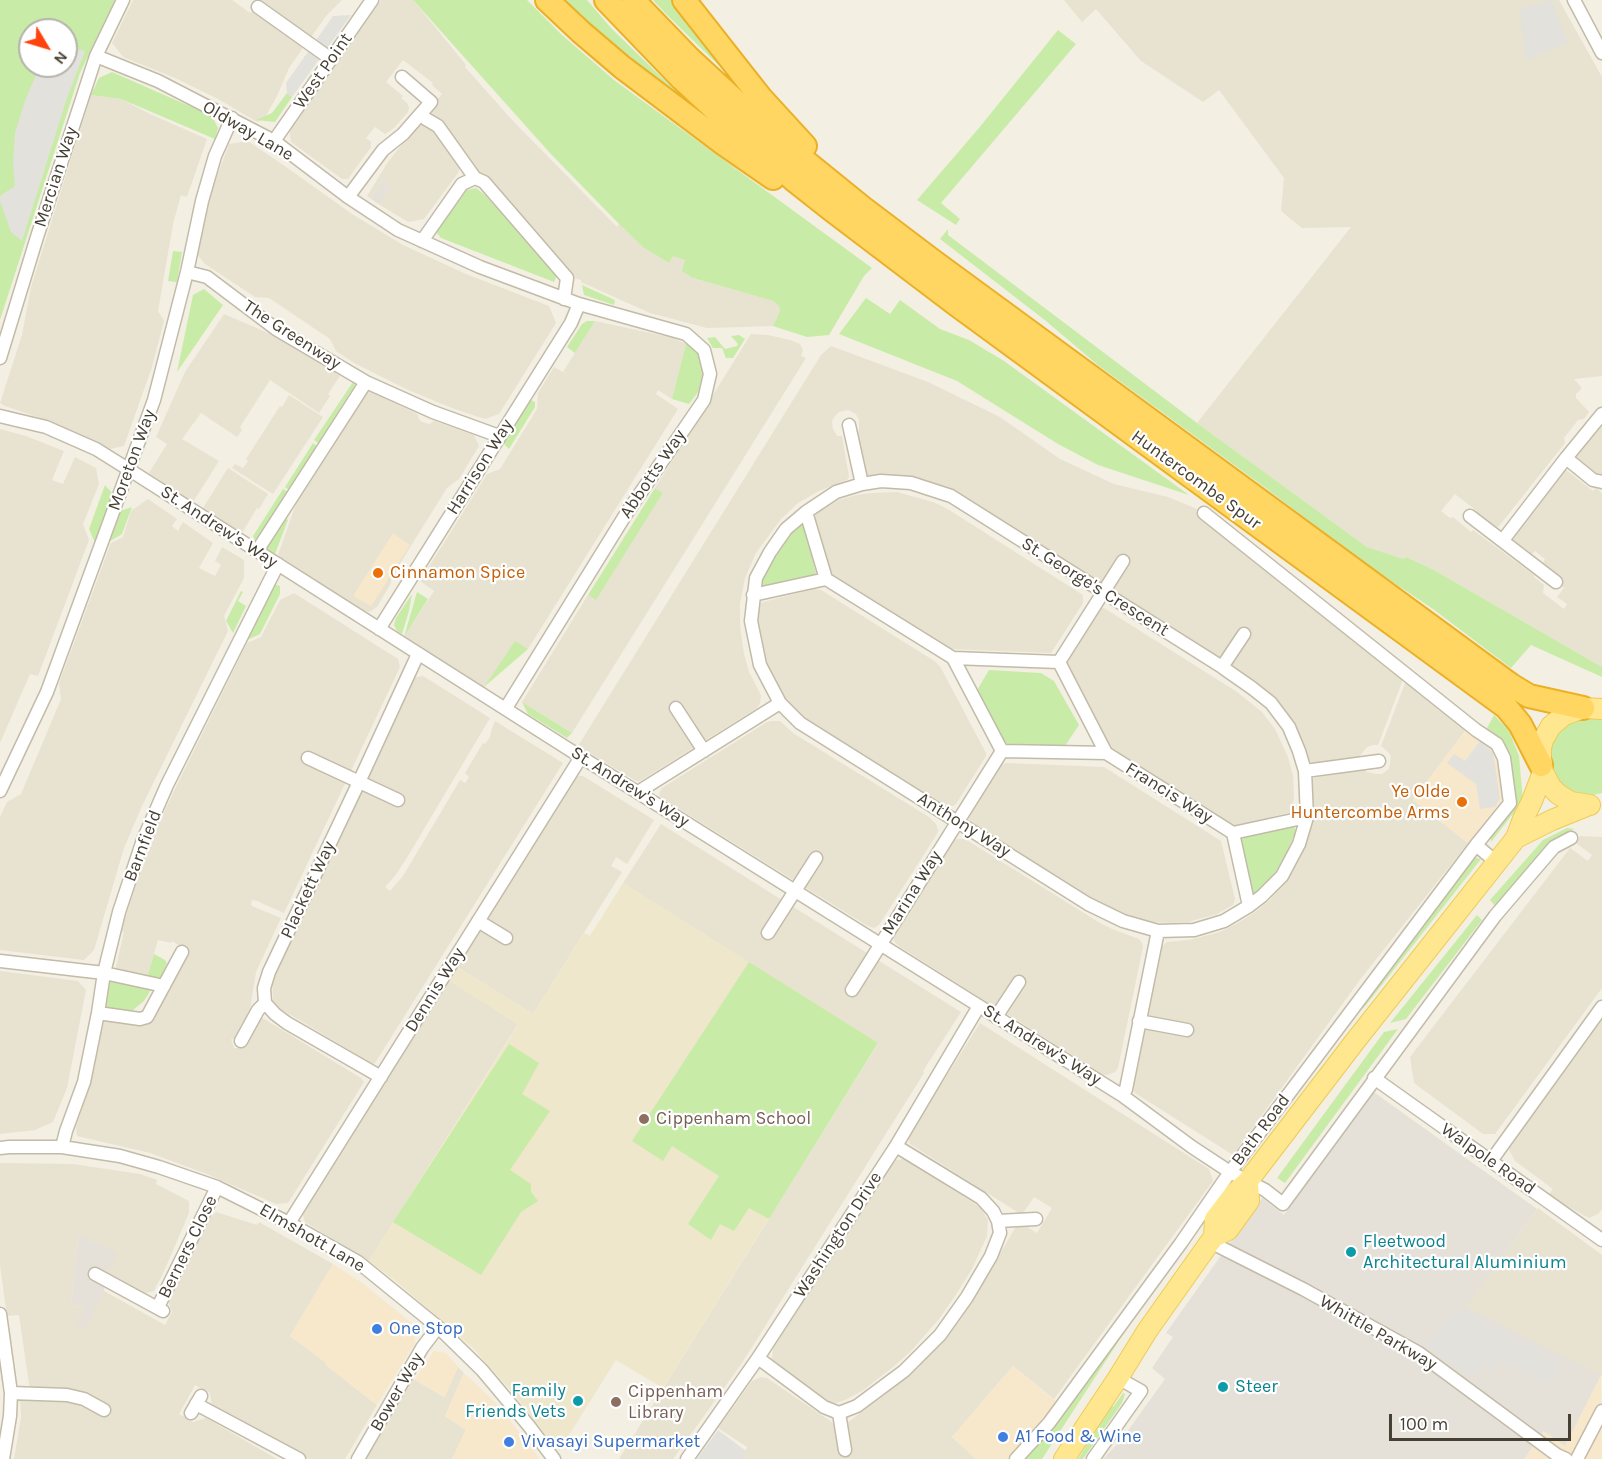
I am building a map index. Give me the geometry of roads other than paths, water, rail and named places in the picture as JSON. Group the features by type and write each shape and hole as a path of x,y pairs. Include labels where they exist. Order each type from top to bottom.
{"highway":[{"path":"547,0 622,67 716,137 769,176 832,210"},
{"path":"606,0 682,79 794,180 832,210"},
{"path":"633,0 688,57 768,131 862,208"},
{"path":"684,0 761,98 862,208"},
{"name":"Huntercombe Spur","path":"862,208 1507,682 1529,696 1595,707"},
{"name":"Huntercombe Spur","path":"832,210 980,323 1506,707 1520,724 1542,769"}],"main road":[{"name":"Bath Road","path":"1064,1459 1147,1331 1212,1240 1215,1219 1236,1192 1248,1182 1356,1040 1516,838 1532,801 1542,769 1541,748 1551,726 1564,715 1595,707"},
{"path":"1542,769 1558,794 1571,802 1595,804"},
{"name":"Bath Road","path":"1516,838 1552,820 1595,804"}],"street":[{"name":"Mercian Way","path":"0,358 96,56 123,0"},
{"name":"West Point","path":"274,141 372,0"},
{"path":"1574,0 1602,53"},
{"path":"258,7 332,59"},
{"name":"Oldway Lane","path":"96,56 158,81 274,141 348,197 398,230 480,267 579,304"},
{"path":"348,197 383,150 403,134 431,102 402,77"},
{"name":"Moreton Way","path":"0,791 47,692 154,400 188,272 202,201 215,156 232,118"},
{"path":"426,118 438,126 475,178 484,183 567,278 564,299"},
{"path":"422,241 462,184 475,178"},
{"name":"The Greenway","path":"188,272 207,277 276,329 366,382 433,412 499,436"},
{"name":"Harrison Way","path":"379,629 571,323 579,304"},
{"name":"Abbotts Way","path":"506,708 626,514 704,400 710,374 704,350 686,334 579,304"},
{"path":"257,551 366,382"},
{"path":"1503,540 1602,414"},
{"name":"St. Andrew's Way","path":"0,416 46,427 96,449 581,757 1123,1096 1192,1147 1230,1172 1265,1190 1282,1203 1374,1078"},
{"path":"849,425 862,484"},
{"path":"1566,458 1593,480 1602,482"},
{"name":"St. George's Crescent","path":"780,703 760,665 751,621 756,578 786,529 836,492 862,484 881,481 911,483 951,496 1252,688 1270,703 1289,727 1305,771 1307,817 1299,843 1282,876 1262,896 1224,921 1194,930 1158,931"},
{"path":"806,512 826,579 953,658 1059,662"},
{"name":"Bath Road","path":"1016,1459 1049,1423 1230,1172 1510,803 1504,758 1497,744 1476,730 1204,513"},
{"path":"1470,516 1556,582"},
{"path":"1059,662 1123,561"},
{"name":"Barnfield","path":"62,1147 84,1082 104,973 119,912 143,840 167,785 278,564"},
{"path":"753,595 826,579"},
{"path":"1222,668 1244,634"},
{"name":"Plackett Way","path":"265,1003 264,988 269,972 418,654"},
{"path":"953,658 1002,751 1106,753 1059,662"},
{"path":"638,792 780,703"},
{"name":"Anthony Way","path":"780,703 800,723 1088,904 1123,921 1158,931"},
{"path":"676,708 704,751"},
{"name":"Marina Way","path":"852,990 1002,751"},
{"name":"Francis Way","path":"1106,753 1233,833"},
{"name":"Dennis Way","path":"289,1223 581,757"},
{"path":"308,758 398,800"},
{"path":"1305,771 1379,760"},
{"path":"1249,906 1233,833 1307,817"},
{"path":"1374,1078 1501,909 1554,847 1571,838"},
{"path":"1476,845 1496,862"},
{"path":"768,933 816,858"},
{"path":"478,921 506,938"},
{"path":"1123,1096 1158,931"},
{"path":"98,1013 140,1019 147,1017 182,952"},
{"path":"0,962 104,973 164,987"},
{"path":"996,1017 1019,982"},
{"path":"241,1041 258,1010 265,1003 287,1023 381,1077"},
{"name":"Washington Drive","path":"687,1459 758,1358 896,1146 979,1006"},
{"path":"1491,1161 1602,1007"},
{"path":"1139,1021 1187,1030"},
{"name":"Walpole Road","path":"1374,1078 1600,1235"},
{"path":"758,1358 824,1407 839,1413 857,1406 904,1371 940,1335 967,1297 991,1256 1000,1233 998,1221 993,1211 981,1198 896,1146"},
{"name":"Elmshott Lane","path":"0,1148 62,1147 120,1156 217,1187 289,1223 358,1262 438,1327 482,1370 554,1459"},
{"name":"Berners Close","path":"95,1274 161,1309 217,1187"},
{"path":"998,1221 1036,1218"},
{"name":"Whittle Parkway","path":"1212,1240 1419,1353 1557,1455 1566,1459"},
{"path":"0,1314 11,1393 3,1459"},
{"name":"Bower Way","path":"358,1459 422,1348 438,1327"},
{"path":"1093,1459 1141,1391 1118,1378"},
{"path":"11,1393 67,1395 84,1399 104,1410"},
{"path":"196,1404 299,1459"},
{"path":"1577,1459 1602,1412"},
{"path":"839,1413 845,1450"}],"place":[{"name":"Cinnamon Spice","path":"378,573"},
{"name":"Ye Olde Huntercombe Arms","path":"1462,802"},
{"name":"Cippenham School","path":"644,1119"},
{"name":"Fleetwood Architectural Aluminium","path":"1351,1252"},
{"name":"One Stop","path":"377,1329"},
{"name":"Steer","path":"1223,1387"},
{"name":"Family Friends Vets","path":"578,1401"},
{"name":"Cippenham Library","path":"616,1402"},
{"name":"A1 Food & Wine","path":"1003,1437"},
{"name":"Vivasayi Supermarket","path":"509,1442"}]}
